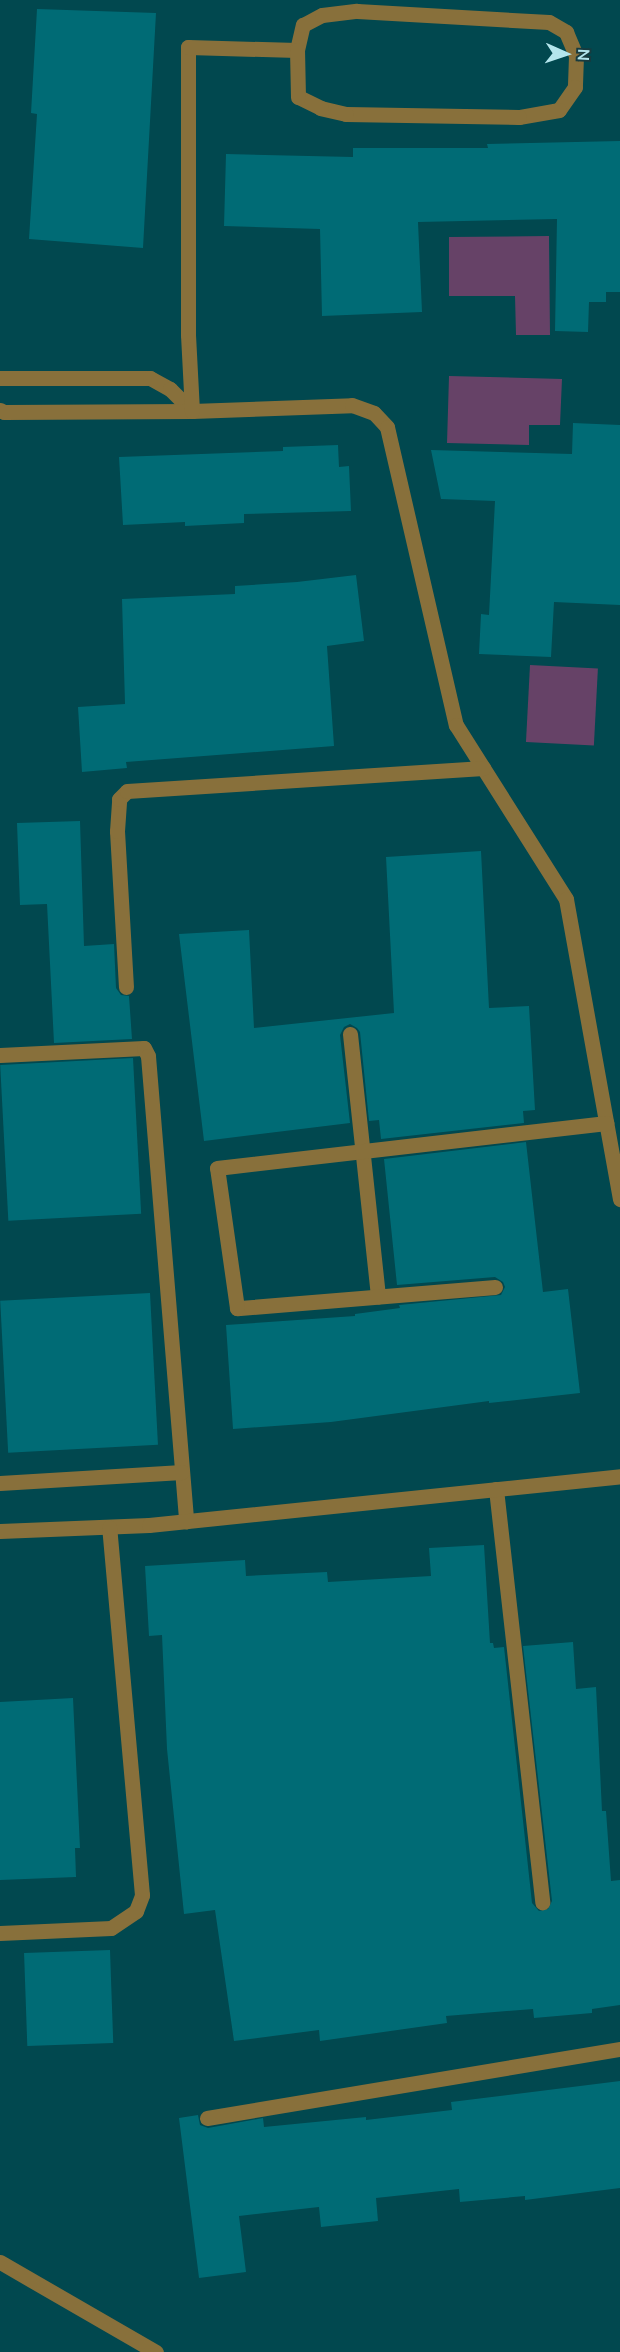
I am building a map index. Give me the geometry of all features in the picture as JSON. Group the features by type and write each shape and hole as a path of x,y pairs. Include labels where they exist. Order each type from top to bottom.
{"street":[{"path":"345,12 549,22 566,32 576,56 575,87 559,110 519,117 346,114 321,108 298,97 297,50 303,25 322,15 345,12"},
{"path":"192,411 188,335 188,47 297,50"},
{"path":"0,378 150,378 170,389 192,411"},
{"path":"0,410 192,411 352,405 374,413 387,427 456,725 566,899 620,1199"},
{"path":"126,987 117,831 119,799 127,791 483,768"},
{"path":"350,1034 378,1296"},
{"path":"0,1055 144,1048 148,1056 186,1521"},
{"path":"495,1287 237,1308 217,1168 606,1123"},
{"path":"0,1483 182,1472"},
{"path":"0,1531 109,1527 186,1521 620,1476"},
{"path":"496,1489 542,1902"},
{"path":"0,1933 111,1928 136,1911 142,1895 109,1527"},
{"path":"207,2118 620,2049"},
{"path":"0,2262 156,2352"}],"shaded area":[{"path":"549,236 550,335 516,335 515,296 449,296 449,237"},
{"path":"449,376 562,379 560,425 529,425 529,445 447,443"},
{"path":"530,665 598,669 594,745 526,742"}],"building":[{"path":"37,9 156,13 143,248 29,239 37,114 31,113"},
{"path":"620,141 620,292 606,292 606,302 589,302 588,332 555,331 557,219 418,222 422,312 322,316 320,229 224,226 226,154 353,157 353,148 488,148 487,144"},
{"path":"573,423 620,425 620,605 554,602 551,657 479,654 481,614 489,615 495,501 441,499 431,450 572,454"},
{"path":"338,445 339,467 349,466 351,511 244,514 244,523 185,526 185,522 123,525 119,457 283,451 283,447"},
{"path":"356,575 364,641 327,646 334,746 126,762 127,768 82,772 78,707 125,704 122,599 235,594 235,586"},
{"path":"80,821 84,946 114,944 116,988 121,995 129,996 132,1039 54,1043 47,904 20,905 17,823"},
{"path":"481,851 489,1008 529,1006 535,1110 523,1111 524,1123 381,1139 379,1120 369,1121 360,1032 350,1024 344,1027 340,1035 350,1123 204,1141 179,934 249,930 254,1028 394,1013 386,857"},
{"path":"133,1058 141,1214 8,1221 0,1065"},
{"path":"526,1142 543,1292 568,1289 580,1393 489,1403 489,1401 331,1422 233,1429 226,1325 355,1316 355,1314 400,1308 399,1305 501,1295 505,1287 503,1282 495,1277 397,1285 384,1159"},
{"path":"150,1293 158,1445 8,1453 0,1301"},
{"path":"484,1545 490,1643 493,1643 494,1648 504,1647 532,1903 539,1911 548,1909 552,1901 523,1646 573,1642 576,1689 596,1687 602,1811 606,1811 611,1881 620,1880 620,2005 592,2009 592,2013 534,2018 533,2009 446,2016 447,2023 320,2041 319,2030 234,2041 215,1910 184,1914 167,1749 162,1635 149,1636 145,1566 245,1560 246,1576 327,1572 328,1582 431,1576 429,1548"},
{"path":"73,1698 80,1848 75,1848 76,1877 0,1880 0,1702"},
{"path":"110,1950 113,2043 27,2046 24,1953"},
{"path":"620,2081 620,2188 525,2200 525,2196 460,2202 459,2189 376,2198 378,2221 321,2227 319,2207 239,2216 246,2272 199,2278 179,2118 198,2115 200,2125 208,2128 263,2118 264,2127 366,2117 366,2120 452,2110 451,2102"}]}
